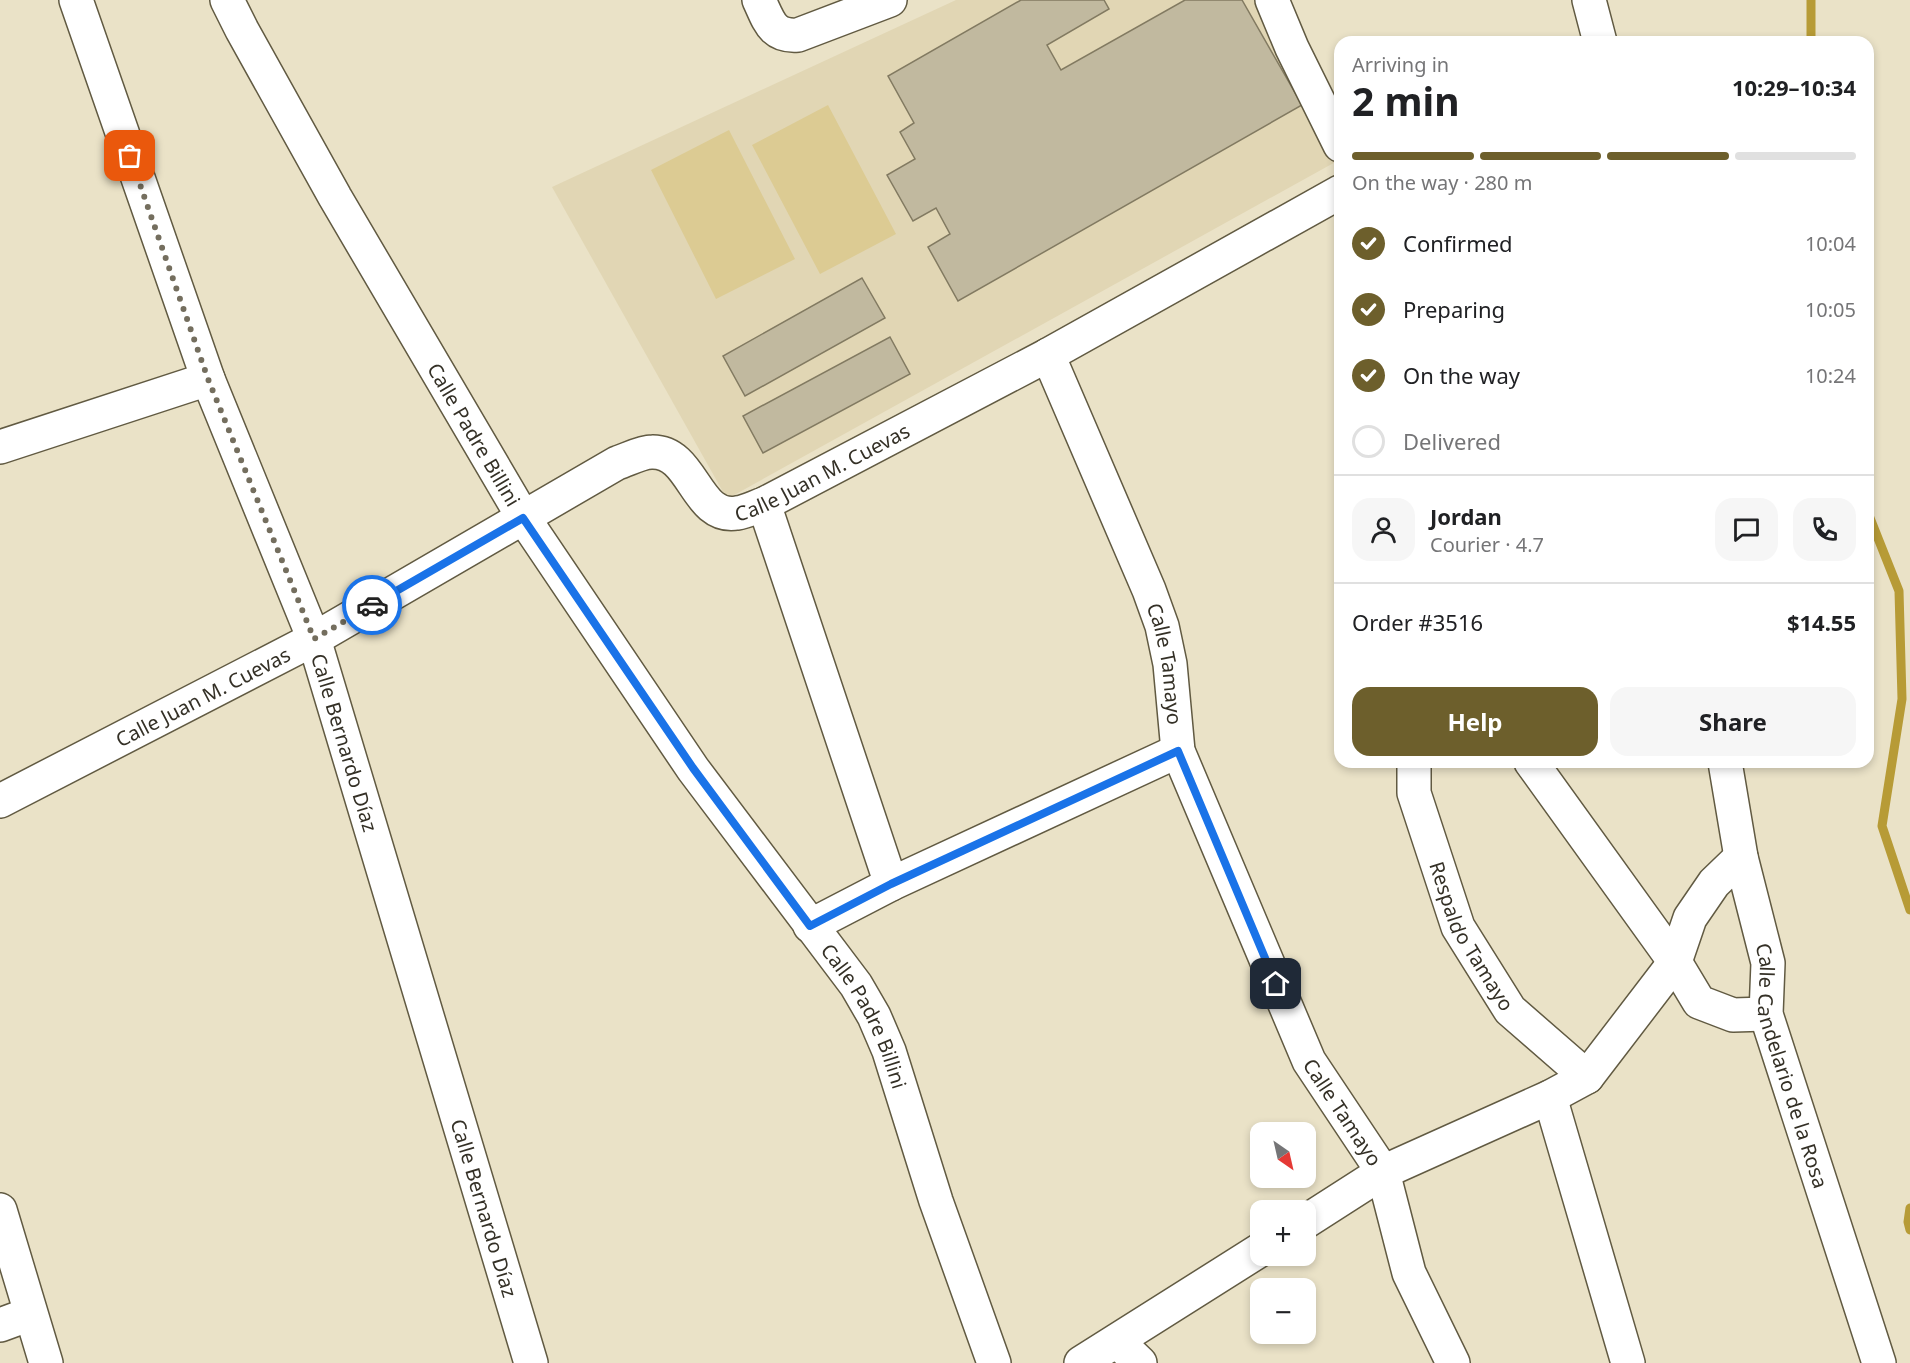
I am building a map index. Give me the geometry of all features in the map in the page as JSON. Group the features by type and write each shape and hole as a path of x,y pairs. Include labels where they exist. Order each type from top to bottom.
{"street":[{"name":"Calle Bernardo Díaz","path":"76,0 208,379 314,639 531,1363"},
{"name":"Calle Padre Billini","path":"227,0 335,197 523,518 693,768 856,985 874,1016 889,1051 936,1201 994,1363"},
{"path":"759,0 772,27 785,36 798,35 890,0"},
{"path":"1272,0 1292,48 1334,133"},
{"path":"1589,0 1598,36"},
{"name":"Calle Juan M. Cuevas","path":"0,801 314,639 617,463 652,452 671,456 683,466 707,502 721,512 736,513 764,504 1048,355 1334,195"},
{"name":"Calle Tamayo","path":"1048,355 1149,590 1162,626 1170,664 1178,751 1309,1061 1383,1172 1409,1273 1453,1363"},
{"path":"0,447 208,379"},
{"path":"764,504 891,884"},
{"path":"810,926 891,884 1178,751"},
{"name":"Respaldo Tamayo","path":"1414,768 1414,793 1458,927 1510,1010 1587,1077"},
{"path":"1535,768 1675,962 1699,1002 1732,1015 1766,1014"},
{"name":"Calle Candelario de la Rosa","path":"1726,768 1741,857 1768,963 1766,1014 1879,1363"},
{"path":"1316,1215 1383,1172 1550,1097 1587,1077 1675,962 1690,918 1714,883 1741,857"},
{"path":"1550,1097 1628,1363"},
{"path":"0,1210 15,1319 46,1363"},
{"path":"1081,1363 1129,1352 1250,1258"}],"shaded area":[{"path":"956,0 1276,0 1334,147 1334,163 727,499 552,187"},
{"path":"828,105 896,234 820,274 752,145"},
{"path":"729,130 795,259 716,299 651,170"}],"building":[{"path":"1021,0 1104,0 1109,9 1047,45 1061,70 1185,0 1242,0 1302,105 958,301 928,247 950,234 936,208 913,221 887,175 915,159 900,132 914,123 888,76"},
{"path":"862,278 885,318 745,396 723,356"},
{"path":"890,337 910,374 763,453 743,416"}],"waterway":[{"path":"1811,0 1811,36"},
{"path":"1874,528 1899,591 1902,699 1882,826 1910,910"},
{"path":"1910,1208 1908,1222 1910,1230"}],"way so far":[{"path":"130,156 208,379 314,639 372,605"}],"route":[{"path":"372,605 523,518 693,768 810,926 891,884 1178,751 1276,984"}]}
